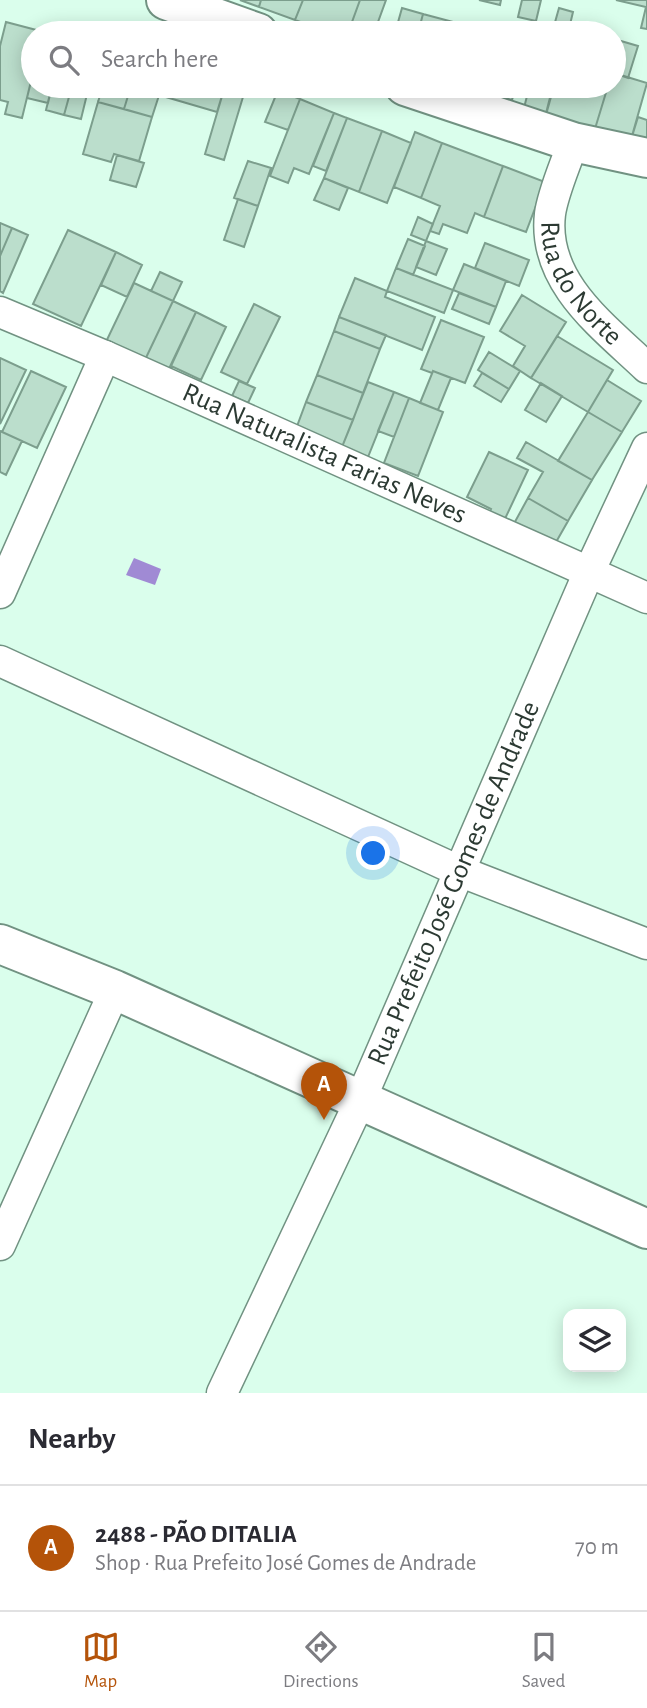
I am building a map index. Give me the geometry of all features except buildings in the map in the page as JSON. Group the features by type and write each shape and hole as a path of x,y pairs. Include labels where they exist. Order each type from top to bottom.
{"street":[{"path":"166,0 225,21"},
{"path":"441,98 573,142 647,158"},
{"name":"Rua do Norte","path":"573,142 550,213 550,246 561,276 587,311 647,368"},
{"name":"Rua Naturalista Farias Neves","path":"0,312 105,356 647,598"},
{"path":"0,593 105,356"},
{"name":"Rua Prefeito José Gomes de Andrade","path":"222,1393 360,1101 589,572 647,448"},
{"path":"0,661 459,871 647,944"},
{"path":"0,944 115,990 647,1229"},
{"path":"0,1245 115,990"}],"shaded area":[{"path":"134,558 161,569 155,585 126,575"}],"place":[{"name":"2488 - PÃO DITALIA","path":"324,1120"}]}
